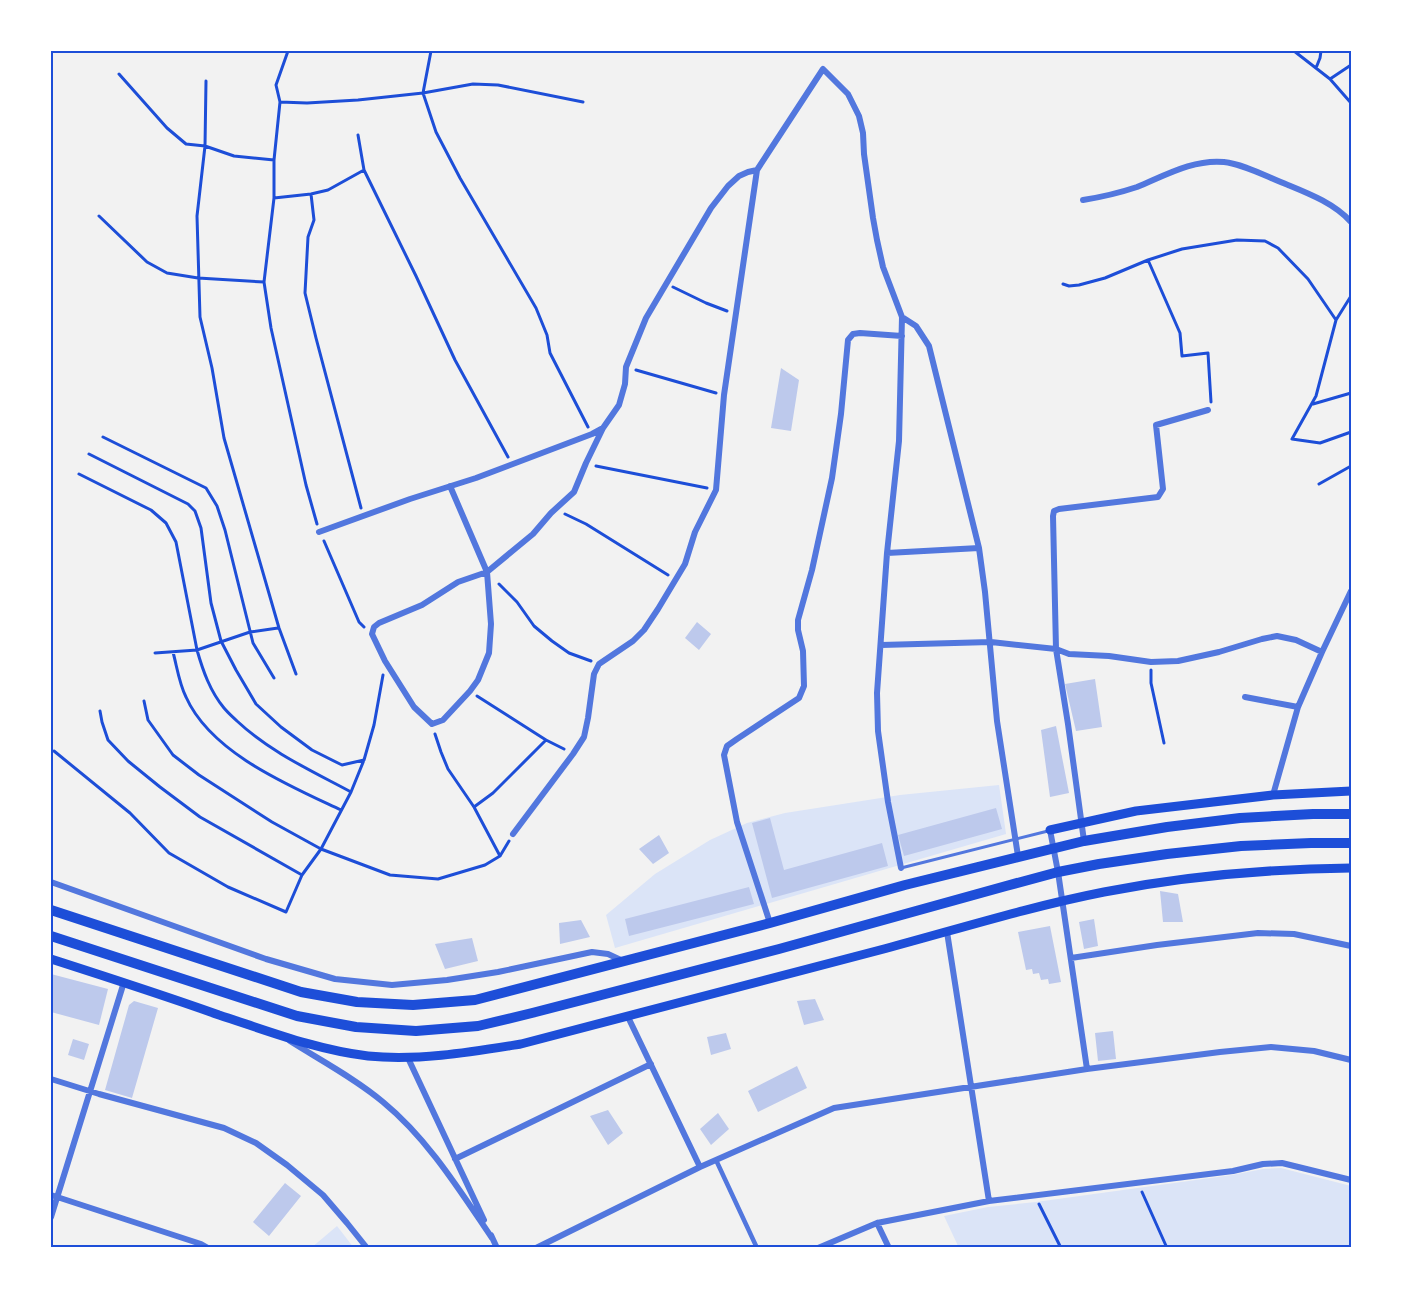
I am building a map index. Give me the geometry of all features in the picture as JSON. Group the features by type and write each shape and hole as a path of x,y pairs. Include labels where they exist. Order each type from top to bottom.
{"highway":[{"path":"51,910 301,992 357,1002 413,1005 475,1000 770,923 905,885 1084,841 1167,826 1240,818 1351,814"},
{"path":"51,936 297,1016 356,1027 416,1031 478,1026 532,1014 1058,872 1167,854 1240,846 1351,843"}],"main road":[{"path":"1050,830 1136,811 1273,795 1351,791"},
{"path":"51,959 279,1035 331,1050 369,1056 408,1058 464,1054 522,1044 1062,901 1169,881 1242,873 1351,868"}],"street":[{"path":"513,834 584,737 594,674 599,664 633,641 644,630 685,564 695,532 716,490 724,395 757,171 823,69 848,94 859,116 881,258 902,317 899,441 887,553 877,693 878,731 888,802 901,868"},
{"path":"1083,200 1119,193 1197,164 1227,162 1314,196 1336,209 1351,222"},
{"path":"450,486 487,572 491,624 489,653 471,691 443,720 432,724 414,707 385,661 372,634 374,627 422,604 458,582 487,572 533,534 573,492 603,428 620,405 626,367 646,318 711,208 739,176 757,171"},
{"path":"902,317 916,326 929,346 979,548 997,721 1018,856"},
{"path":"770,923 736,822 724,755 727,746 732,742 799,698 804,686 803,651 798,620 812,570 832,478 848,340 853,334 860,333 902,336"},
{"path":"1084,841 1056,649 1054,511 1158,497 1163,489 1156,425 1208,410"},
{"path":"320,532 511,464 603,428"},
{"path":"887,553 979,548"},
{"path":"1273,795 1298,707 1351,591"},
{"path":"881,645 990,642 1056,649 1069,654 1109,656 1151,662 1178,661 1277,636 1296,640 1322,652"},
{"path":"1245,697 1298,707"},
{"path":"1050,830 1087,1069"},
{"path":"51,882 266,959 335,979 392,985 447,980 498,972 592,952 608,954 624,962"},
{"path":"947,932 989,1201"},
{"path":"1071,958 1258,933 1294,934 1351,946"},
{"path":"51,1217 55,1196 124,982"},
{"path":"628,1017 700,1167"},
{"path":"279,1035 338,1070 382,1101 415,1133 451,1178 492,1239"},
{"path":"536,1248 700,1167 834,1108 1087,1069 1271,1047 1314,1050 1351,1060"},
{"path":"408,1058 497,1248"},
{"path":"455,1159 651,1064"},
{"path":"51,1079 90,1092 224,1128 256,1143 323,1195 367,1248"},
{"path":"716,1160 757,1248"},
{"path":"818,1248 877,1223 989,1201 1233,1171 1263,1164 1282,1163 1351,1180"},
{"path":"55,1196 208,1248"},
{"path":"877,1223 888,1248"}],"lane":[{"path":"901,868 1050,830"}],"path":[{"path":"288,51 276,85 280,102 274,160 274,198 264,282 271,328 306,485 320,532 359,622 372,634"},
{"path":"431,51 423,93 436,132 460,178 536,308 547,334 550,352 592,434"},
{"path":"1294,51 1330,80 1351,104"},
{"path":"1316,68 1321,51"},
{"path":"1330,80 1351,65"},
{"path":"119,74 167,128 186,144 205,146 234,156 274,160"},
{"path":"206,81 205,146 197,216 200,316 224,438 279,628 296,674"},
{"path":"280,102 327,102 423,93 473,84 498,85 583,102"},
{"path":"358,135 364,170 455,360 511,464"},
{"path":"274,198 328,190 364,170"},
{"path":"311,194 314,220 308,237 305,293 363,516"},
{"path":"99,216 147,262 167,273 198,278 264,282"},
{"path":"1063,284 1079,285 1105,278 1182,249 1237,240 1265,241 1278,248 1308,279 1336,320"},
{"path":"1148,260 1180,333 1182,357 1208,353 1211,403 1208,410"},
{"path":"667,284 706,303 735,313"},
{"path":"1351,296 1336,320 1316,396 1292,439 1320,443 1351,432"},
{"path":"626,367 724,395"},
{"path":"1311,405 1351,393"},
{"path":"103,437 206,488 217,506 225,530 253,643 274,678"},
{"path":"89,454 188,504 195,511 201,528 211,603 221,641 256,704 281,727 312,750 342,765 364,760"},
{"path":"586,463 716,490"},
{"path":"1319,484 1351,466"},
{"path":"79,474 151,510 166,523 176,542 197,650 209,685 225,709 249,732 284,756 351,792"},
{"path":"555,509 586,524 676,580"},
{"path":"487,572 517,602 534,626 552,642 569,653 599,664"},
{"path":"155,653 197,650 250,632 279,628"},
{"path":"173,652 186,697 201,723 226,747 282,782 341,810"},
{"path":"54,750 130,813 169,853 228,887 286,912 302,875 321,849 351,792 364,760 374,725 385,661"},
{"path":"1151,662 1151,682 1164,743"},
{"path":"471,691 546,740 573,754"},
{"path":"144,701 148,720 172,755 199,775 272,822 321,849 390,875 438,879 484,865 500,856 513,834"},
{"path":"100,711 108,740 128,761 160,787 200,817 302,875"},
{"path":"432,724 448,769 474,807 500,856"},
{"path":"474,807 493,793 546,740"},
{"path":"1138,1183 1167,1248"},
{"path":"1035,1196 1061,1248"}],"shaded area":[{"path":"999,785 1006,834 615,948 606,915 655,874 710,840 747,823 785,813 900,795"},
{"path":"1281,1168 1351,1186 1351,1248 959,1248 944,1216 988,1207"},
{"path":"337,1226 354,1248 311,1248"}],"building":[{"path":"781,368 799,380 791,431 771,428"},
{"path":"697,622 711,634 699,650 685,638"},
{"path":"1095,679 1102,727 1076,731 1065,684"},
{"path":"1056,726 1069,793 1050,797 1041,730"},
{"path":"996,808 1002,829 904,856 898,835"},
{"path":"770,818 784,870 882,843 888,866 772,898 752,823"},
{"path":"659,835 669,853 653,864 639,849"},
{"path":"749,887 754,904 629,936 625,919"},
{"path":"1160,891 1178,894 1183,922 1163,922"},
{"path":"1094,919 1098,946 1084,949 1079,922"},
{"path":"581,920 590,937 560,944 559,923"},
{"path":"1050,926 1061,982 1049,984 1048,979 1041,980 1039,973 1033,974 1032,969 1026,970 1018,932"},
{"path":"472,938 478,961 445,969 435,944"},
{"path":"51,974 108,989 99,1025 51,1012"},
{"path":"815,999 824,1020 804,1025 797,1001"},
{"path":"134,1001 158,1008 132,1098 105,1090 129,1005"},
{"path":"1113,1031 1116,1059 1098,1061 1095,1033"},
{"path":"726,1033 731,1049 711,1055 707,1037"},
{"path":"73,1039 89,1044 84,1060 68,1055"},
{"path":"797,1066 807,1088 758,1112 748,1091"},
{"path":"608,1110 623,1133 608,1145 590,1116"},
{"path":"718,1113 729,1129 711,1145 700,1129"},
{"path":"285,1183 301,1196 269,1236 253,1222"}]}
